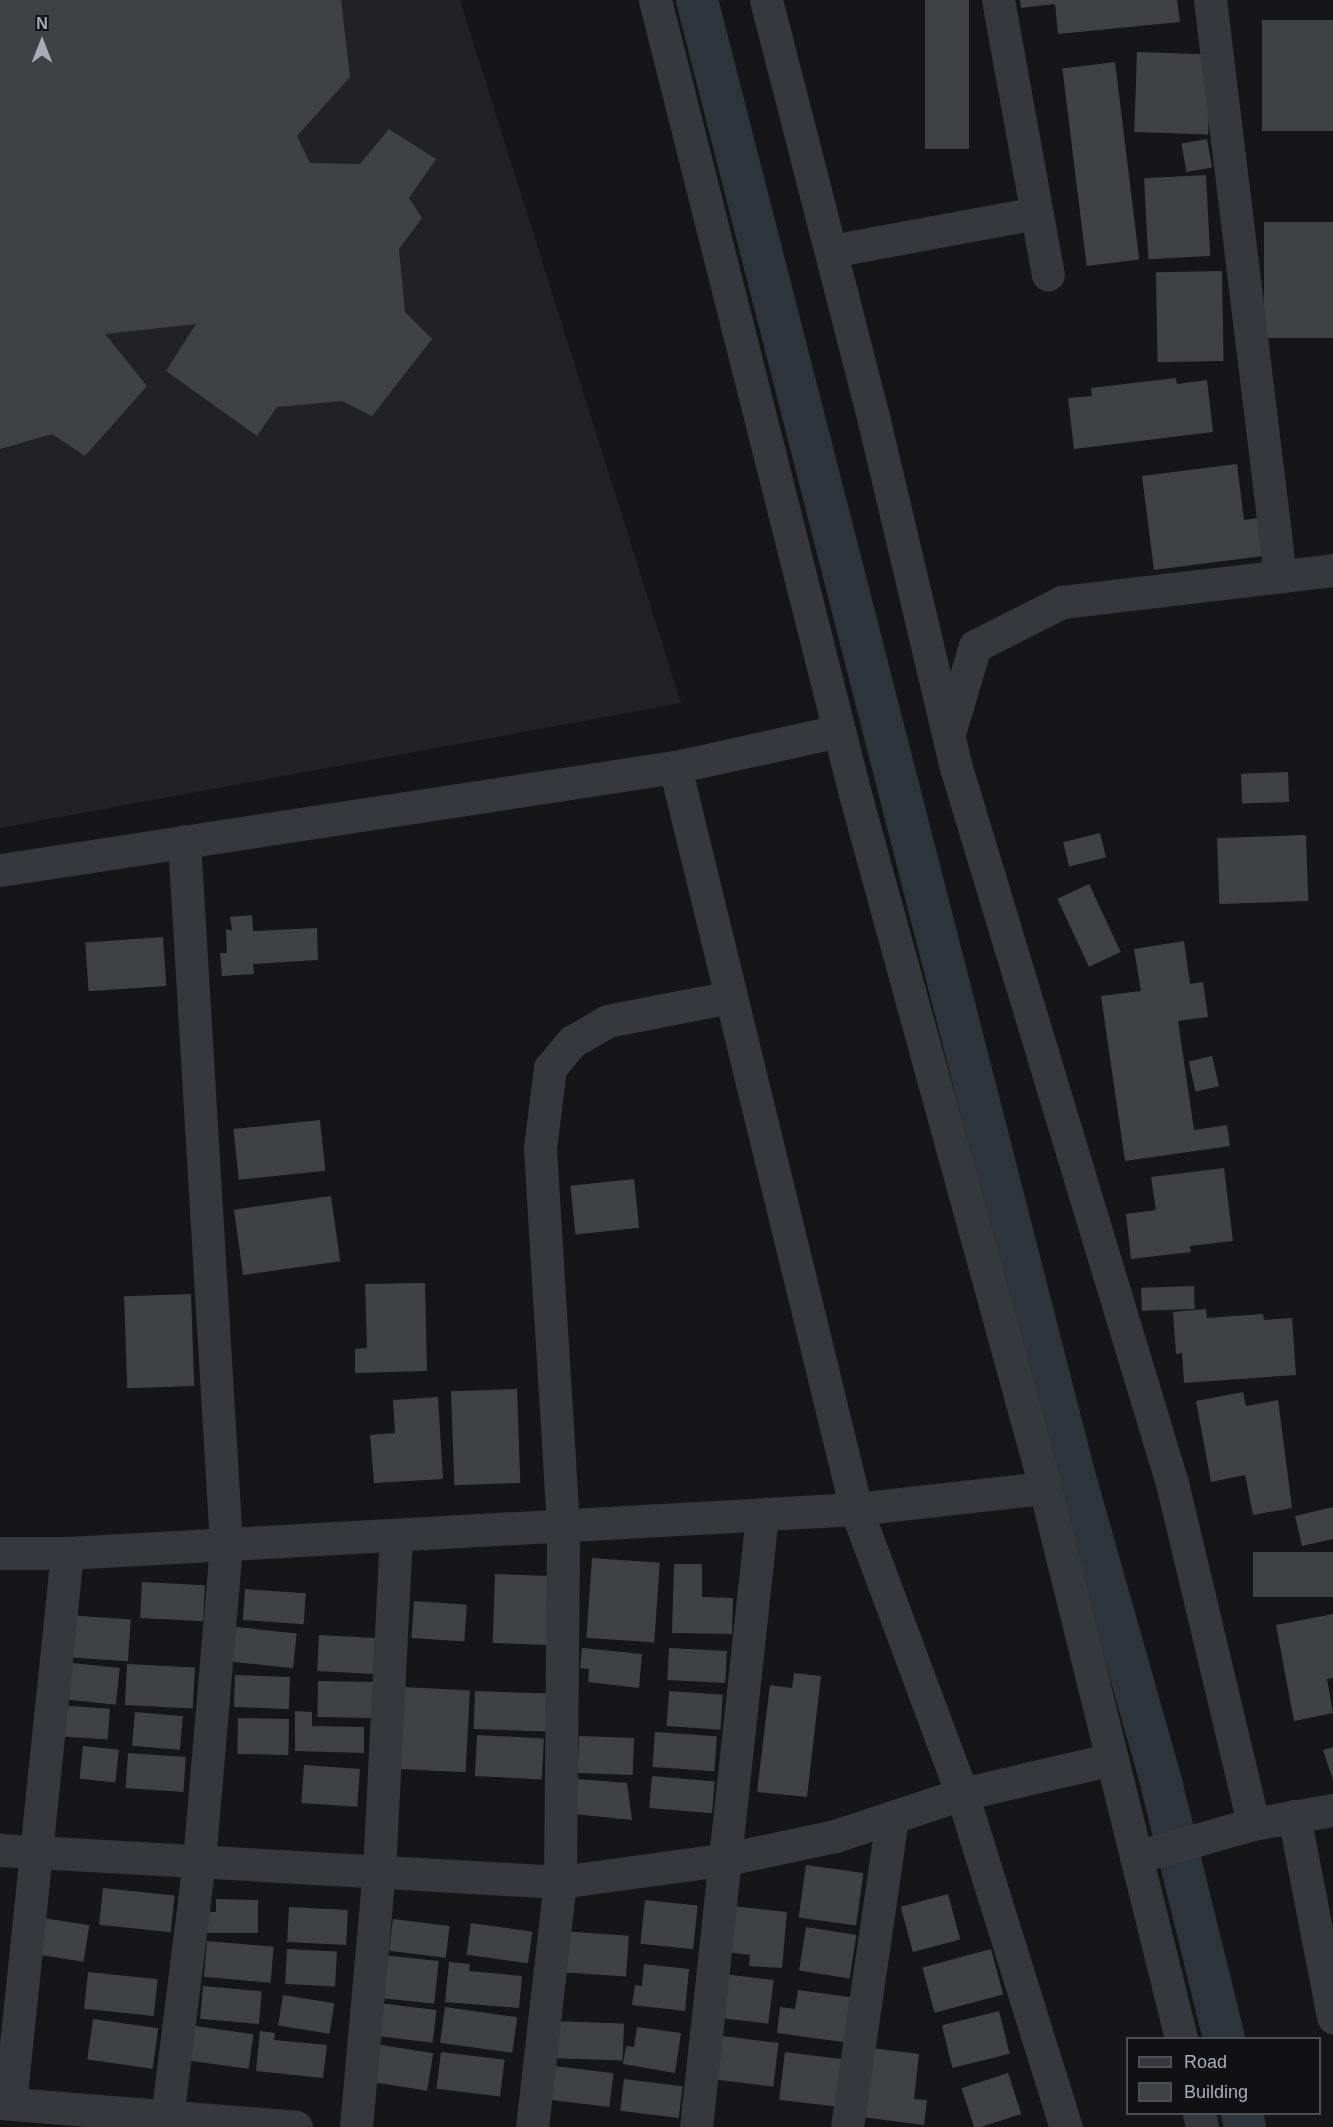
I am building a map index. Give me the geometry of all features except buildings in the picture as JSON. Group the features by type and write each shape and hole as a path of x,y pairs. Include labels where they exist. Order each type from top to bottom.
{"street":[{"path":"655,0 839,731 1044,1488 1180,2037"},
{"path":"766,0 831,251 948,734 1172,1483 1252,1824"},
{"path":"998,0 1048,274"},
{"path":"1210,0 1280,576"},
{"path":"831,251 1037,213"},
{"path":"948,734 975,646 1062,602 1333,570"},
{"path":"0,870 675,767 839,731"},
{"path":"675,767 856,1509 962,1794 1066,2127"},
{"path":"167,2118 199,1861 226,1544 184,841"},
{"path":"532,2127 560,1882 563,1525 540,1148 550,1068 573,1041 607,1021 730,998"},
{"path":"0,1552 67,1553 762,1515 856,1509 1044,1488"},
{"path":"696,2127 727,1859 762,1515"},
{"path":"356,2127 378,1870 396,1534"},
{"path":"67,1553 5,2103 296,2127"},
{"path":"0,1850 560,1882 727,1859 835,1836 962,1794 1112,1759"},
{"path":"1136,1857 1252,1824 1333,1810"},
{"path":"1294,1816 1333,2017"},
{"path":"847,2127 892,1818"}],"shaded area":[{"path":"0,0 460,0 681,703 0,828"}],"waterway":[{"path":"697,0 1074,1474 1162,1786 1224,2037"},
{"path":"1242,2115 1245,2127"}]}
